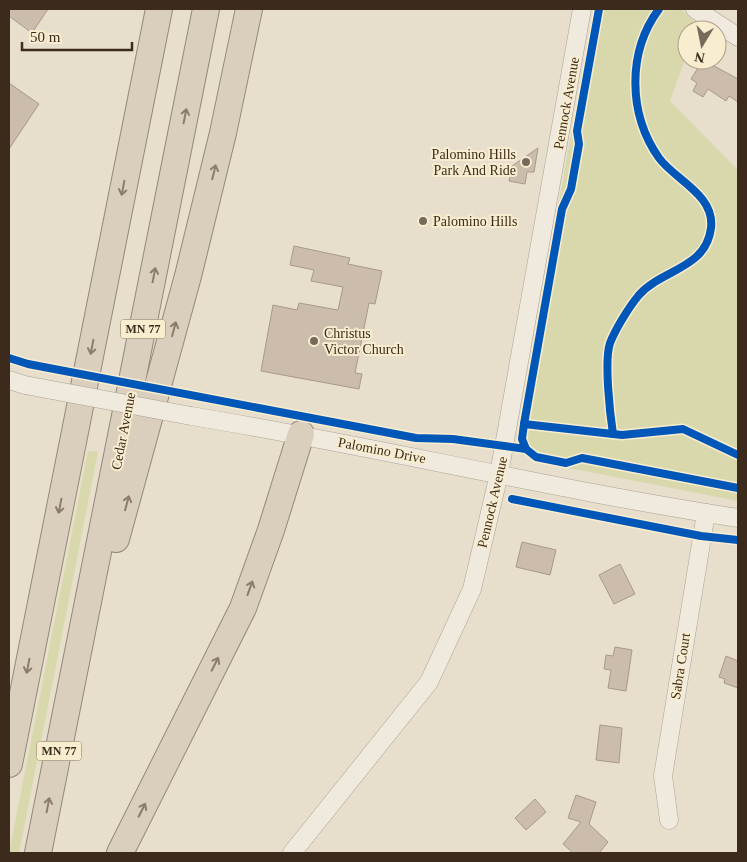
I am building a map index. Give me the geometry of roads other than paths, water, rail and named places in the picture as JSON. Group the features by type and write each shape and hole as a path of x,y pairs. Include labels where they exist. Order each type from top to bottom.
{"highway":[{"path":"133,140 148,9"},
{"path":"9,764 159,9"},
{"name":"Cedar Avenue","path":"38,853 206,9"},
{"path":"79,649 126,509 188,276 223,132 249,9"},
{"path":"120,853 243,608 271,530 301,434"}],"street":[{"name":"Pennock Avenue","path":"292,853 429,682 472,589 499,474 582,9"},
{"path":"695,9 738,37"},
{"name":"Palomino Drive","path":"17,383 191,416 301,434 602,496 738,518"},
{"name":"Sabra Court","path":"669,820 663,776 706,513"}],"place":[{"name":"Palomino Hills Park And Ride","path":"526,162"},
{"name":"Palomino Hills","path":"423,221"},
{"name":"Christus Victor Church","path":"314,341"}]}
